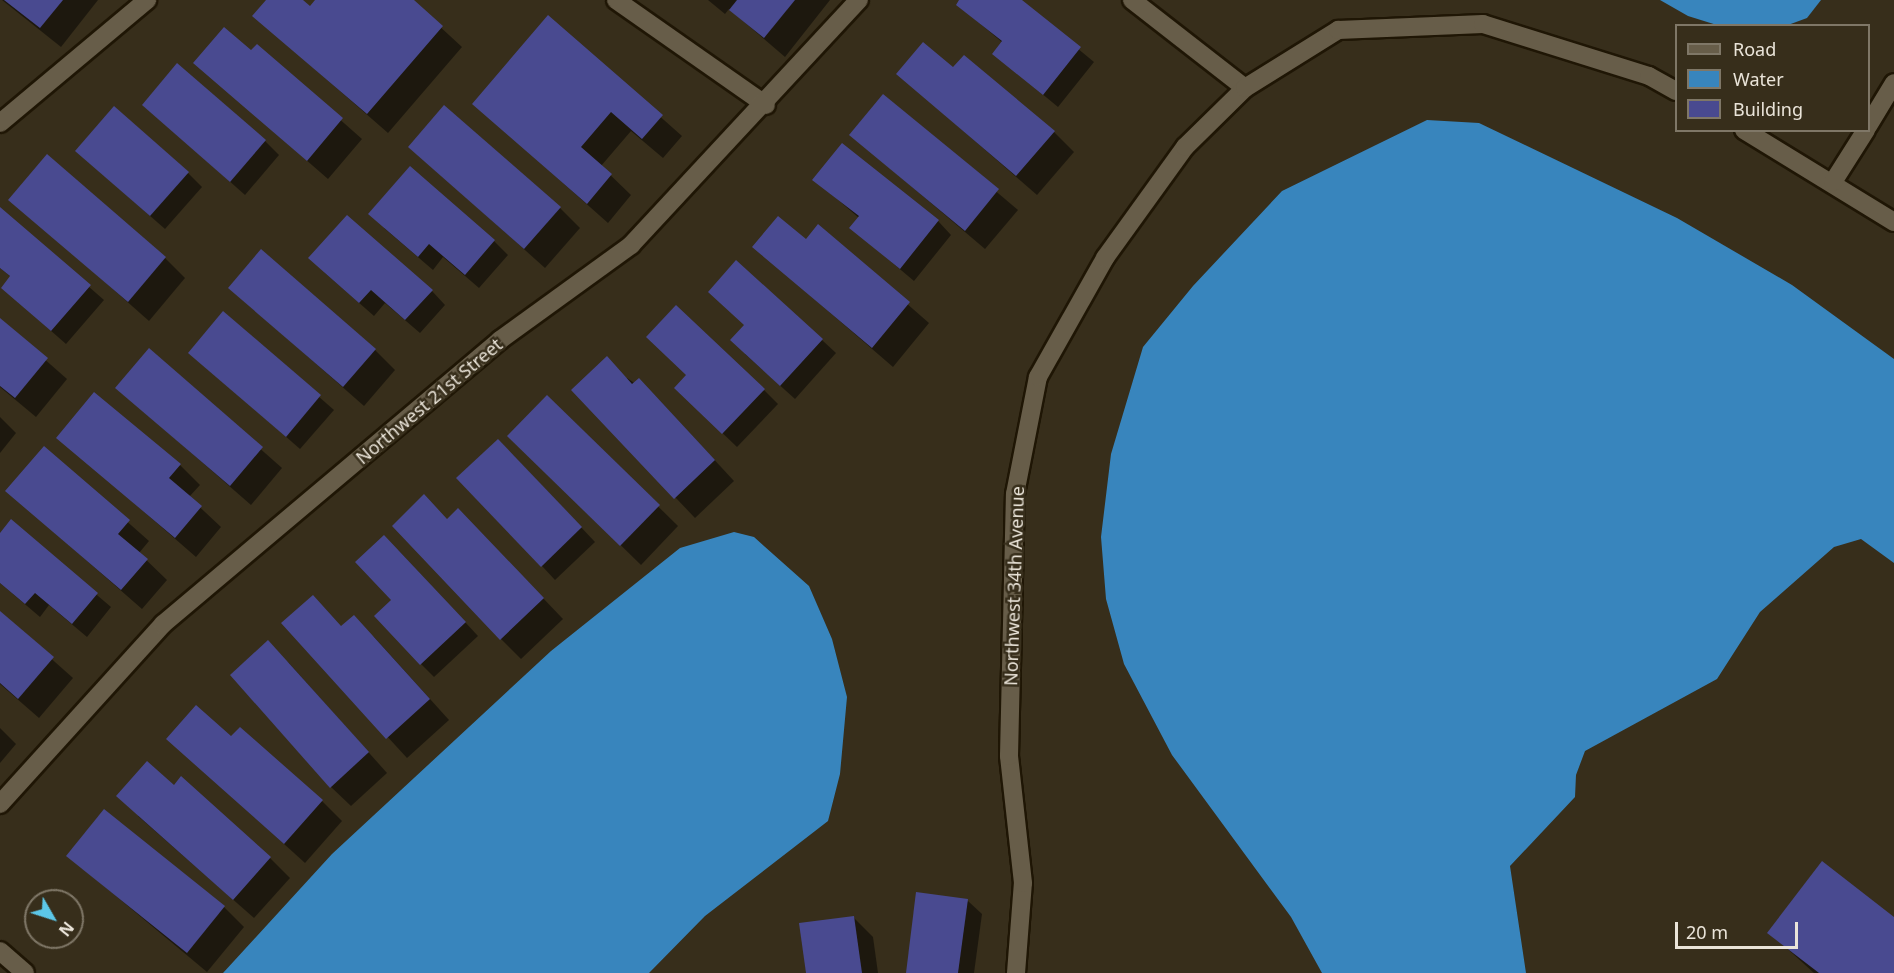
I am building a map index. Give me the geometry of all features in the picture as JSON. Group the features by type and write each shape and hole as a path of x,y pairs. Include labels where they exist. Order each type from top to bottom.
{"street":[{"path":"0,123 147,0"},
{"path":"616,0 766,105"},
{"name":"Northwest 21st Street","path":"0,804 163,624 500,340 631,245 766,105 859,0"},
{"path":"1132,0 1245,88"},
{"name":"Northwest 34th Avenue","path":"1016,973 1023,883 1009,756 1014,494 1038,377 1106,258 1178,156 1245,88 1338,30 1483,24 1649,76 1675,90"},
{"path":"1870,124 1894,83"},
{"path":"1747,132 1833,182 1894,222"},
{"path":"1833,182 1865,132"},
{"path":"0,951 26,973"}],"water":[{"path":"1660,0 1821,0 1807,18 1791,24 1714,24 1688,16"},
{"path":"1427,120 1479,123 1677,218 1792,285 1894,359 1894,563 1861,539 1834,547 1760,612 1717,679 1585,751 1576,775 1575,797 1510,866 1526,973 1322,973 1291,917 1172,755 1124,664 1106,599 1101,537 1111,454 1143,347 1193,286 1282,191"},
{"path":"734,532 754,537 809,586 832,639 847,697 840,774 828,821 705,916 649,973 223,973 332,854 551,651 680,548"}],"building":[{"path":"4,0 63,0 40,28"},
{"path":"266,0 303,0 310,6 315,0 414,0 443,26 367,114 252,16"},
{"path":"737,0 795,0 764,38 729,10"},
{"path":"959,0 1022,0 1081,47 1043,95 992,54 1002,41 956,5"},
{"path":"548,15 663,115 642,139 611,112 581,147 612,174 587,204 472,104"},
{"path":"224,27 251,50 257,44 343,118 307,161 193,63"},
{"path":"923,42 953,67 964,55 1055,131 1016,176 896,74"},
{"path":"177,63 266,140 230,182 142,105"},
{"path":"883,94 999,189 965,231 849,135"},
{"path":"444,105 561,207 524,249 408,147"},
{"path":"114,106 189,172 150,216 75,151"},
{"path":"842,143 939,220 900,269 849,228 859,216 812,180"},
{"path":"47,154 166,257 128,302 8,200"},
{"path":"410,166 495,240 465,275 429,244 418,257 368,214"},
{"path":"0,207 91,285 51,331 1,288 10,276 0,268"},
{"path":"347,215 433,290 405,320 371,290 359,303 308,258"},
{"path":"778,216 806,239 818,224 910,302 872,348 752,247"},
{"path":"261,249 376,349 343,387 228,288"},
{"path":"736,260 823,339 780,386 730,340 744,325 708,292"},
{"path":"676,305 765,389 722,434 674,388 686,375 646,337"},
{"path":"223,311 321,395 286,437 188,353"},
{"path":"0,318 48,358 15,398 0,386"},
{"path":"149,348 263,447 230,486 115,388"},
{"path":"607,356 632,384 639,378 715,460 674,499 571,390"},
{"path":"94,392 181,464 169,478 202,506 175,538 56,438"},
{"path":"547,395 660,505 620,546 507,436"},
{"path":"498,439 582,527 541,567 456,478"},
{"path":"44,446 130,520 118,534 148,559 121,590 5,491"},
{"path":"424,494 447,519 458,508 544,598 500,640 392,526"},
{"path":"11,519 98,593 72,624 35,593 25,604 0,583 0,533"},
{"path":"384,535 466,622 420,665 374,616 391,600 355,562"},
{"path":"313,595 341,626 354,615 430,699 386,739 281,623"},
{"path":"0,611 54,657 18,699 0,683"},
{"path":"268,640 369,752 330,788 230,675"},
{"path":"196,705 231,736 240,727 323,800 284,844 166,739"},
{"path":"147,761 174,785 181,776 271,857 233,900 116,796"},
{"path":"104,809 225,906 187,953 66,856"},
{"path":"1822,861 1894,917 1894,973 1819,973 1767,933"},
{"path":"916,892 968,899 958,973 906,973"},
{"path":"854,916 862,973 806,973 799,923"}]}
